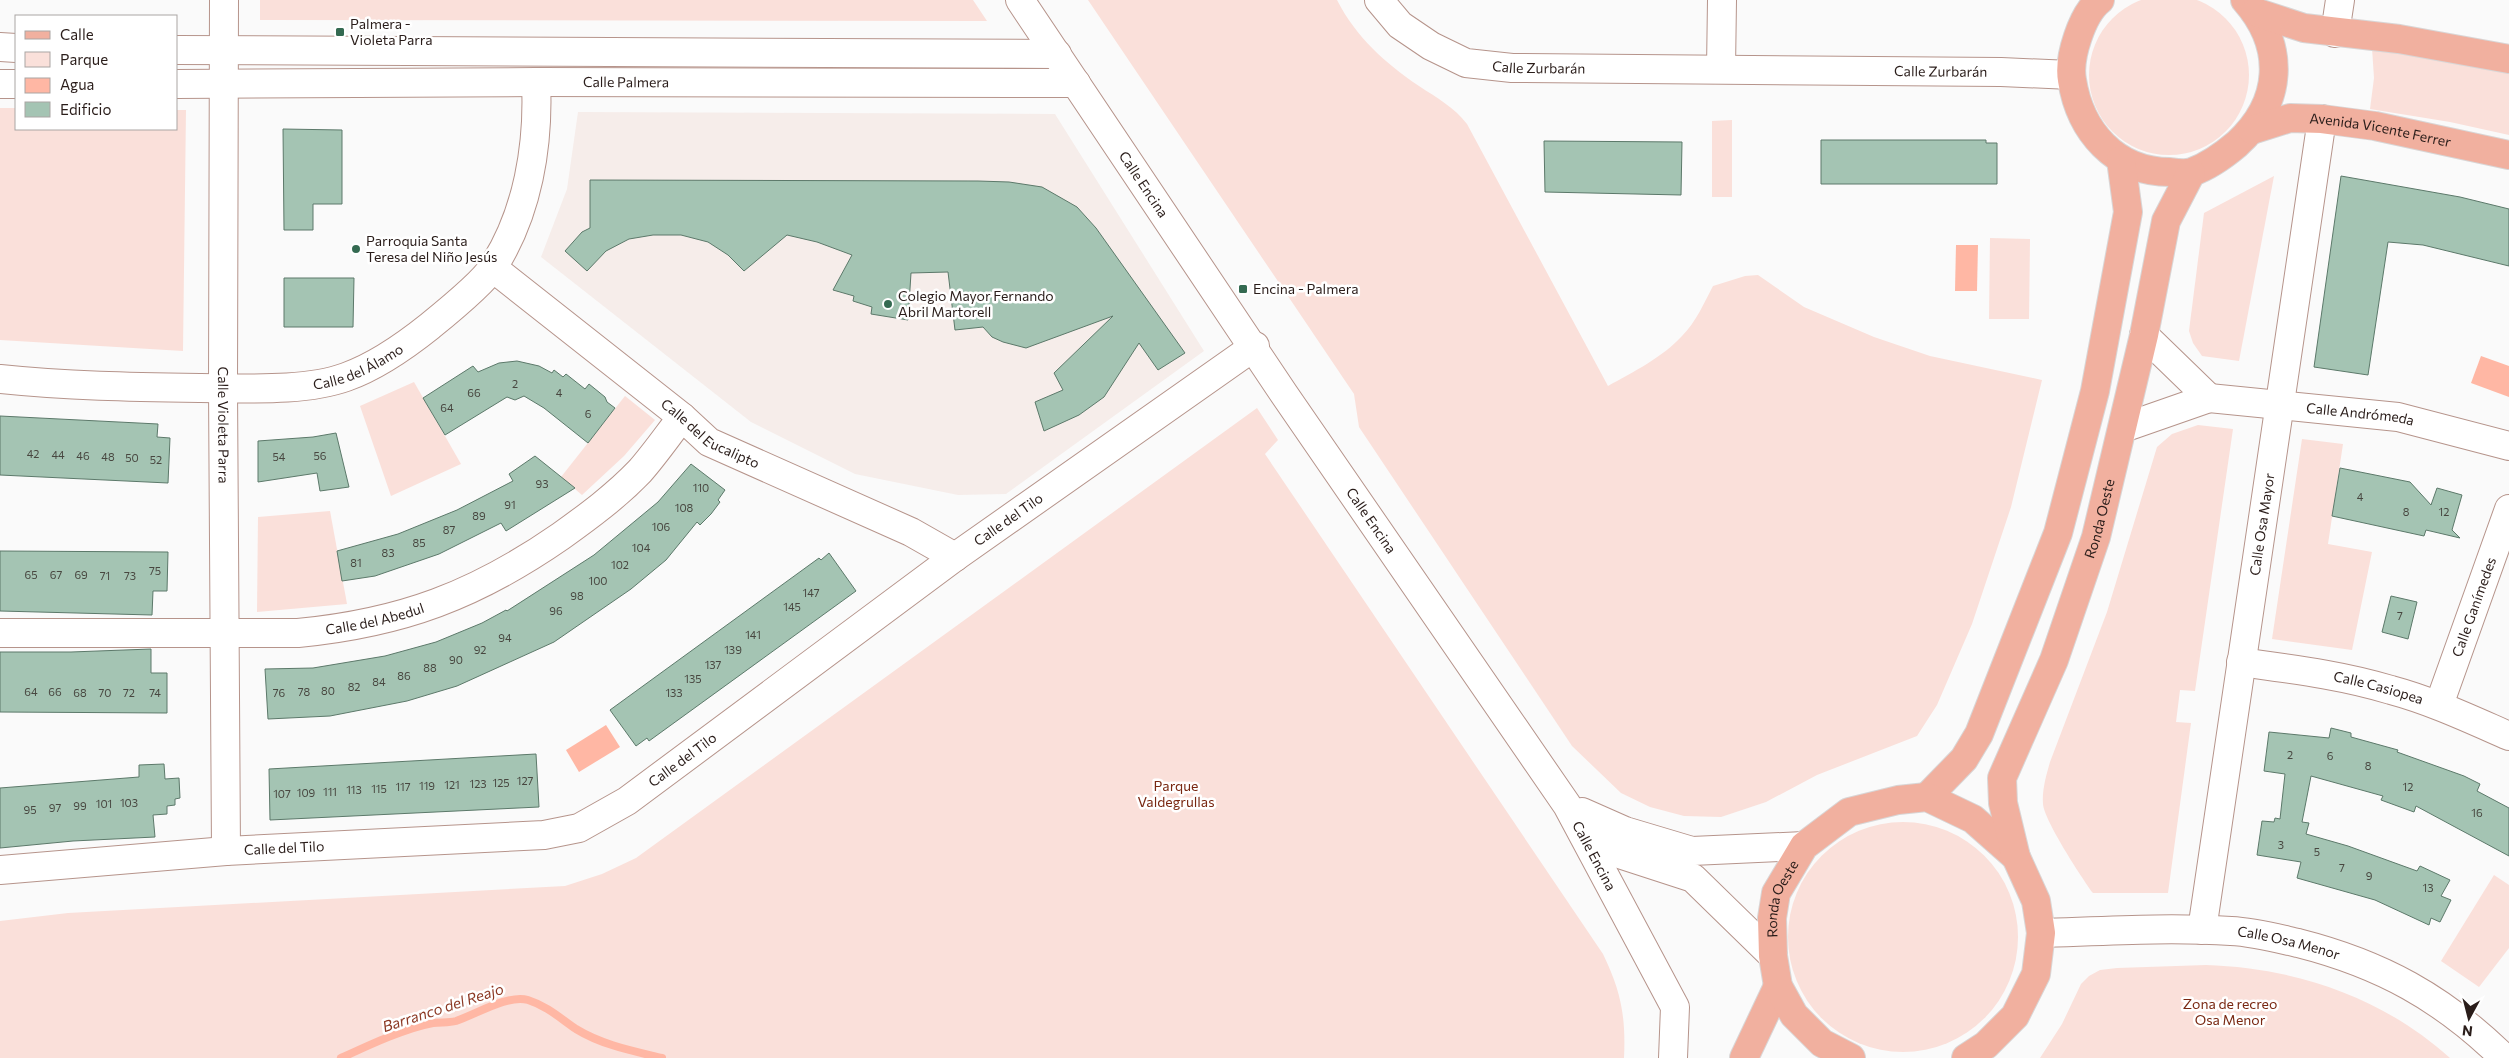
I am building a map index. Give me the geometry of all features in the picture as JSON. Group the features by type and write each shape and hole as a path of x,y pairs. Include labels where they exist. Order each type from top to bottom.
{"main road":[{"path":"2100,0 2077,36 2071,75 2075,100 2085,124 2101,144 2121,160 2155,172 2191,173 2224,155 2252,130 2264,112 2274,77 2274,59 2270,41 2250,6"},
{"path":"2250,6 2288,25 2335,33 2399,39 2509,59"},
{"name":"Avenida Vicente Ferrer","path":"2252,130 2290,118 2322,119 2375,126 2509,155"},
{"path":"1927,797 1964,758 1979,734 2058,533 2095,390 2123,250 2128,212 2121,160"},
{"name":"Ronda Oeste","path":"1966,1058 1986,1045 2015,1016 2036,974 2041,933 2036,901 2016,857 2004,803 2002,778 2054,660 2096,537 2144,335 2166,221 2191,173"},
{"name":"Ronda Oeste","path":"1850,1058 1815,1051 1778,986 1773,956 1772,918 1776,893 1804,846 1849,812 1898,800 1927,797 1973,819 2016,857"},
{"path":"1744,1058 1778,986"},
{"path":"2003,1058 2015,1016"}],"street":[{"name":"Calle Violeta Parra","path":"224,0 223,388 226,851"},
{"name":"Calle Encina","path":"1020,0 1255,346 1284,394 1567,805 1675,1007 1673,1058"},
{"name":"Calle Zurbarán","path":"1379,0 1400,25 1431,46 1466,62 1512,68 2071,75"},
{"path":"1721,70 1722,0"},
{"path":"2335,33 2340,0"},
{"path":"0,47 15,48"},
{"name":"Calle Palmera","path":"178,50 1057,54"},
{"name":"Calle Palmera","path":"178,84 536,82 1076,83"},
{"name":"Calle del Álamo","path":"0,379 120,387 260,389 300,386 345,377 382,360 416,337 446,313 493,268 523,204 536,126 536,82"},
{"path":"0,84 15,84"},
{"name":"Calle Osa Mayor","path":"2202,930 2322,119"},
{"name":"Calle del Eucalipto","path":"493,268 682,417 709,442 911,532 955,557"},
{"path":"2144,335 2209,398"},
{"name":"Calle del Tilo","path":"0,870 226,851 544,836 579,828 627,801 955,557 1255,346"},
{"name":"Calle Andrómeda","path":"2123,428 2209,398 2398,417 2509,446"},
{"name":"Calle del Abedul","path":"0,633 225,635 334,630 420,610 476,588 524,562 606,503 640,470 682,417"},
{"name":"Calle Ganímedes","path":"2439,705 2509,509"},
{"name":"Calle Casiopea","path":"2241,662 2339,677 2391,689 2439,705 2509,736"},
{"path":"1567,805 1626,831 1692,851 1804,846"},
{"path":"1567,805 1613,852 1693,878 1773,956"},
{"name":"Calle Osa Menor","path":"2041,933 2233,931 2267,936 2357,960 2408,984 2434,999 2459,1017 2504,1058"}],"shaded area":[{"name":"Colegio Mayor Fernando Abril Martorell","path":"578,112 1055,114 1204,351 1006,494 958,495 855,474 751,422 541,257 567,189"}],"green space":[{"path":"2143,-1 2195,-1 2214,8 2236,30 2246,52 2249,67 2248,91 2236,120 2214,142 2185,154 2153,154 2124,142 2102,120 2090,91 2090,59 2102,30 2124,8"},
{"path":"260,0 973,0 987,21 260,20"},
{"path":"1088,0 1337,0 1353,26 1372,48 1406,77 1451,108 1467,124 1608,386 1647,364 1674,344 1687,331 1713,286 1745,276 1758,275 1804,307 1874,337 1930,356 2042,380 2011,507 1972,624 1937,705 1917,736 1817,775 1766,802 1721,817 1684,816 1650,807 1621,793 1572,746 1359,427 1354,394"},
{"path":"2372,48 2461,62 2509,73 2509,135 2450,122 2370,109 2374,78"},
{"path":"0,108 15,108 15,130 178,130 178,110 186,110 183,351 0,340"},
{"path":"1732,120 1732,197 1712,197 1712,121"},
{"path":"2274,176 2239,361 2202,356 2193,343 2189,331 2204,213"},
{"path":"1990,238 2030,239 2029,319 1989,319"},
{"path":"414,382 461,464 391,496 360,406"},
{"path":"625,396 655,420 624,456 582,495 561,477"},
{"name":"Parque Valdegrullas","path":"1257,408 1278,440 1265,454 1603,954 1614,980 1621,1004 1624,1030 1624,1058 0,1058 0,921 68,913 565,886 602,874 636,858"},
{"path":"2198,425 2233,429 2195,691 2180,690 2176,722 2191,723 2168,893 2093,893 2064,849 2045,812 2043,799 2046,778 2050,762 2107,612 2157,447 2172,434"},
{"path":"2302,439 2343,444 2328,544 2372,552 2352,650 2272,639"},
{"path":"330,511 347,604 257,612 258,517"},
{"path":"1892,822 1914,822 1936,827 1967,841 1992,864 1999,873 2013,904 2018,926 2016,959 2009,981 1999,1001 1976,1026 1967,1033 1936,1047 1914,1052 1892,1052 1870,1047 1839,1033 1814,1010 1807,1001 1793,970 1788,948 1788,926 1793,904 1807,873 1830,848 1839,841 1870,827"},
{"path":"2494,875 2509,885 2509,948 2479,987 2441,961"},
{"name":"Zona de recreo Osa Menor","path":"2206,965 2240,967 2273,972 2337,990 2396,1018 2450,1058 2040,1058 2062,1024 2081,984 2089,976 2100,970 2117,968"}],"water":[{"path":"1956,245 1978,245 1977,291 1955,291"},
{"path":"2481,356 2509,366 2509,397 2471,383"},
{"path":"606,725 620,747 579,772 566,750"}],"building":[{"path":"283,129 342,130 342,204 313,204 313,230 284,230"},
{"path":"1821,140 1986,140 1986,143 1997,143 1997,184 1821,184"},
{"path":"1544,141 1682,142 1681,195 1545,192"},
{"path":"2341,176 2460,197 2509,209 2509,266 2423,245 2388,242 2368,375 2314,367"},
{"path":"590,180 978,181 1009,182 1042,187 1077,207 1096,228 1185,353 1158,370 1139,343 1104,397 1079,415 1044,431 1035,402 1063,390 1054,373 1113,316 1026,348 992,337 983,327 955,330 948,272 911,273 908,320 871,314 872,307 853,301 854,296 833,290 852,255 817,242 787,235 744,271 728,255 708,242 681,235 653,235 629,239 606,251 587,271 565,251 582,232 590,228"},
{"path":"284,278 354,278 353,327 284,327"},
{"path":"517,361 539,366 552,373 554,370 563,377 566,374 585,389 589,384 615,408 588,443 544,408 524,396 515,400 507,397 445,435 423,398 473,366 478,372 499,363"},
{"path":"0,416 158,424 157,437 170,438 168,483 0,475"},
{"path":"336,433 349,487 320,491 317,473 258,482 258,441 313,437"},
{"path":"535,456 575,488 506,531 501,523 439,554 375,576 342,581 337,551 398,534 457,510 513,481 509,474"},
{"path":"691,464 725,490 718,500 720,502 711,514 700,525 697,522 666,560 631,589 554,642 457,686 407,701 330,716 268,719 265,669 313,668 385,656 436,642 507,611 594,555 658,502"},
{"path":"2340,468 2410,482 2431,505 2437,488 2462,495 2452,530 2460,538 2426,530 2424,536 2332,516"},
{"path":"0,551 168,552 167,591 153,591 152,615 0,611"},
{"path":"829,553 856,591 649,741 647,738 636,746 610,710 819,558 821,560"},
{"path":"2391,596 2417,602 2408,639 2382,632"},
{"path":"151,649 151,673 167,673 167,713 0,712 0,652"},
{"path":"2331,728 2351,733 2351,737 2398,750 2397,752 2464,776 2480,784 2477,791 2509,808 2509,856 2416,806 2414,812 2381,800 2383,796 2311,776 2302,822 2309,823 2306,834 2348,846 2417,871 2420,866 2450,880 2441,896 2451,900 2440,922 2431,918 2429,925 2375,900 2297,878 2301,862 2257,855 2262,821 2274,822 2275,818 2280,819 2285,774 2264,771 2269,732 2329,738"},
{"path":"536,754 539,807 270,820 269,769"},
{"path":"164,764 165,779 179,778 180,798 175,799 175,805 167,806 167,814 153,815 155,837 73,841 0,848 0,788 139,777 139,765"}],"waterway":[{"name":"Barranco del Reajo","path":"341,1058 386,1038 422,1025 456,1021 501,1002 520,999 528,1000 541,1006 586,1035 618,1047 662,1058"}],"place":[{"name":"Palmera - Violeta Parra","path":"340,32"},
{"name":"Parroquia Santa Teresa del Niño Jesús","path":"356,249"},
{"name":"Encina - Palmera","path":"1243,289"},
{"name":"Colegio Mayor Fernando Abril Martorell","path":"888,304"}]}
